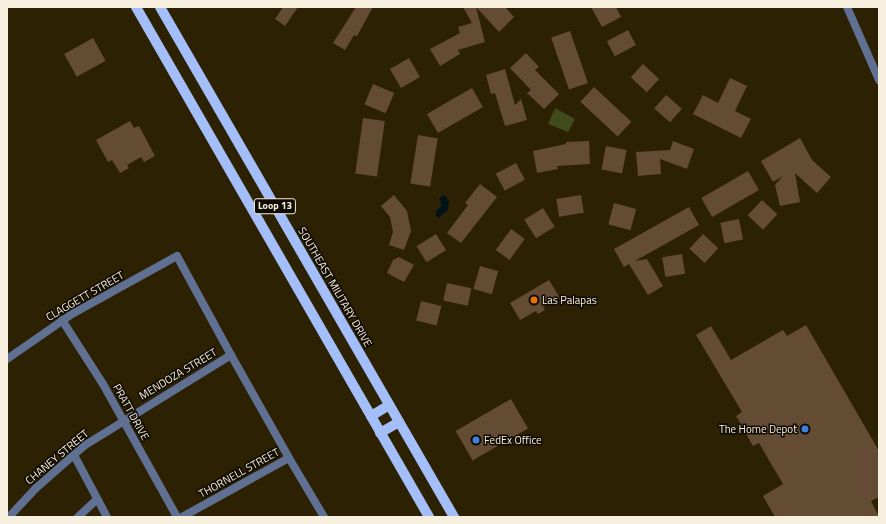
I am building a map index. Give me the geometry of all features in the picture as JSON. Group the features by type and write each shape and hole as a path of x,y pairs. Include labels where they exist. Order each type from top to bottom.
{"main road":[{"name":"Loop 13","path":"136,7 429,517"},
{"name":"SOUTHEAST MILITARY DRIVE","path":"160,7 454,517"},
{"path":"371,416 389,405"},
{"path":"380,433 399,422"}],"street":[{"path":"847,7 879,80"},
{"name":"CLAGGETT STREET","path":"7,360 62,320 177,256"},
{"name":"MENDOZA STREET","path":"124,420 231,355 177,256"},
{"name":"PRATT DRIVE","path":"62,320 124,420 177,517"},
{"path":"231,355 289,458"},
{"name":"CHANEY STREET","path":"9,517 36,488 85,445 124,420"},
{"path":"74,455 107,517"},
{"name":"THORNELL STREET","path":"182,517 289,458 324,517"},
{"path":"78,517 98,499"}],"green space":[{"path":"555,108 575,119 568,132 548,124"}],"shaded area":[{"path":"444,195 449,201 448,210 438,218 436,211 442,206 439,198"}],"building":[{"path":"283,7 298,7 285,26 275,19"},
{"path":"356,7 373,7 357,36 354,35 345,50 333,43"},
{"path":"463,7 476,7 485,42 458,50 460,54 440,66 430,49 460,33 458,27 472,23"},
{"path":"476,7 505,7 514,17 499,32"},
{"path":"591,7 616,7 621,17 602,27"},
{"path":"628,30 636,45 615,56 607,41"},
{"path":"570,31 588,83 569,90 551,38"},
{"path":"93,38 106,61 77,77 64,54"},
{"path":"526,53 539,67 535,70 559,94 544,109 527,93 531,90 510,68"},
{"path":"409,58 420,77 401,88 390,69"},
{"path":"643,64 659,79 647,92 631,77"},
{"path":"505,69 515,105 521,99 527,120 505,126 495,93 491,94 486,75"},
{"path":"730,78 747,86 735,111 751,119 741,138 693,114 703,95 718,103"},
{"path":"373,84 394,93 386,113 364,104"},
{"path":"594,87 631,122 618,136 580,102"},
{"path":"472,88 483,107 438,133 427,114"},
{"path":"666,95 682,109 670,122 654,109"},
{"path":"363,118 385,121 377,177 355,173"},
{"path":"130,121 134,128 139,126 155,156 144,162 141,157 127,165 129,168 120,173 112,160 108,162 96,140"},
{"path":"418,135 438,138 430,187 410,183"},
{"path":"800,138 812,160 831,177 817,193 795,173 800,202 780,206 775,185 783,176 773,182 761,161"},
{"path":"589,141 590,164 557,166 558,169 537,173 533,151 566,144 566,142"},
{"path":"673,141 694,149 687,169 660,159 661,174 638,176 636,152 670,150"},
{"path":"606,146 627,150 622,174 601,170"},
{"path":"516,163 525,180 505,191 496,174"},
{"path":"748,171 759,190 712,217 701,198"},
{"path":"480,184 497,197 461,243 447,233 468,205 465,203"},
{"path":"394,195 407,211 411,231 404,250 389,245 393,232 390,217 381,206"},
{"path":"581,195 584,213 559,217 556,199"},
{"path":"762,200 777,214 763,230 748,215"},
{"path":"614,203 636,209 631,230 608,224"},
{"path":"689,207 699,225 635,261 647,259 663,286 648,295 629,264 624,267 614,249"},
{"path":"543,208 555,227 536,238 524,220"},
{"path":"739,219 743,240 724,243 720,223"},
{"path":"511,229 525,239 509,260 496,250"},
{"path":"436,234 446,250 427,262 416,246"},
{"path":"703,234 718,248 705,263 689,249"},
{"path":"682,254 685,274 665,277 662,257"},
{"path":"399,257 414,265 404,282 387,273 393,260"},
{"path":"480,266 498,271 492,294 473,289"},
{"name":"Las Palapas","path":"549,280 561,300 556,296 552,299 553,301 543,307 545,310 538,314 536,311 520,320 510,303"},
{"path":"447,283 471,288 468,306 443,301"},
{"path":"421,301 441,306 437,325 416,320"},
{"name":"The Home Depot","path":"806,325 879,451 879,497 871,501 879,517 775,517 763,496 783,484 759,443 753,446 736,416 742,412 696,335 711,326 731,360 783,330 787,336"},
{"path":"511,399 528,428 473,460 456,431"}],"place":[{"name":"Las Palapas","path":"534,300"},
{"name":"The Home Depot","path":"805,429"},
{"name":"FedEx Office","path":"476,440"}]}
